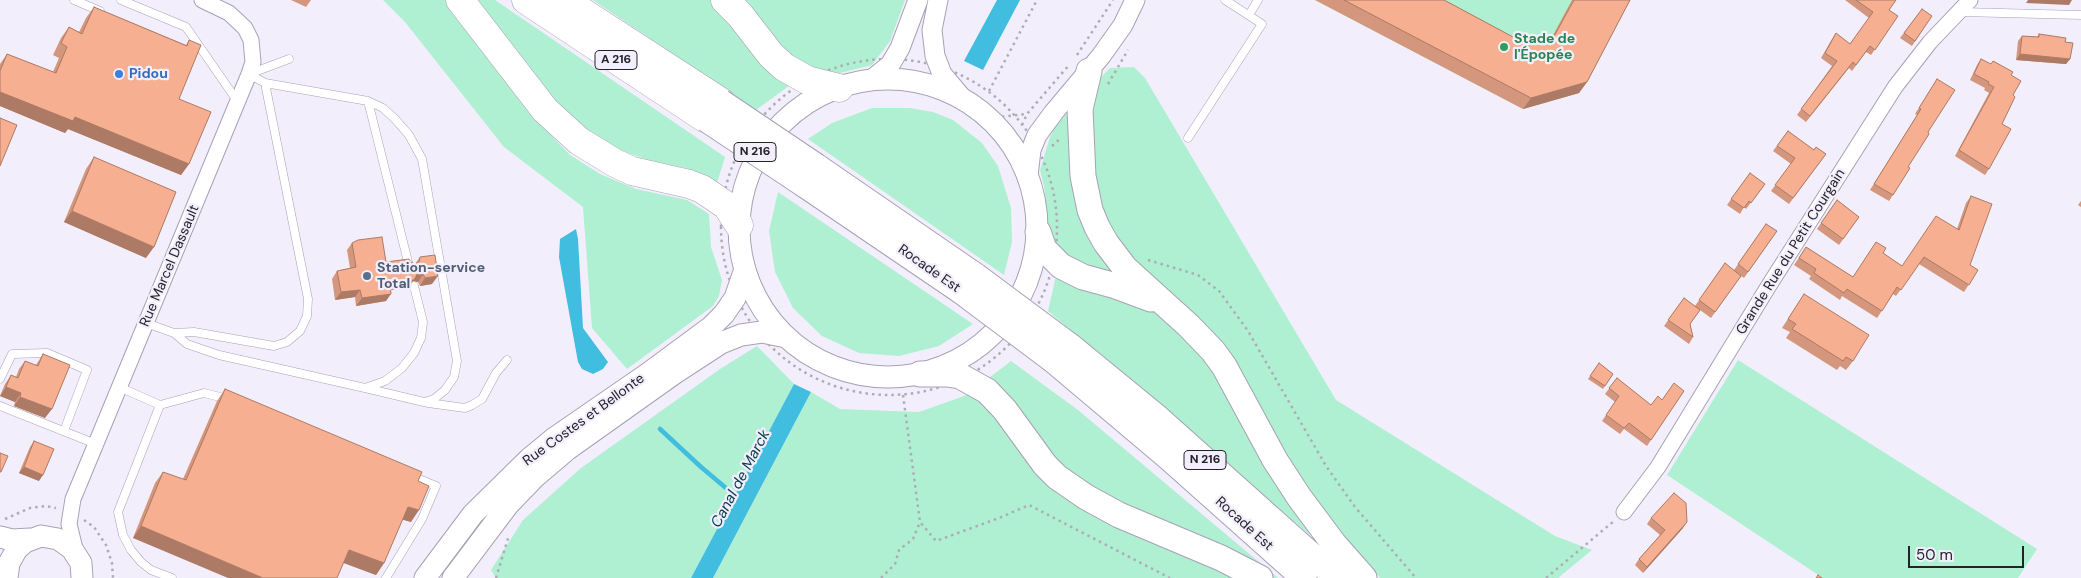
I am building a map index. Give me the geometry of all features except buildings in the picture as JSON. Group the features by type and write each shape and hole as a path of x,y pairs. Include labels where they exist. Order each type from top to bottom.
{"highway":[{"path":"460,0 545,110 569,133 615,164 651,176 690,184 702,189 727,206 739,225"},
{"name":"Rocade Est","path":"526,0 713,111 968,283 1061,353 1180,438 1337,578"},
{"name":"Rocade Est","path":"564,0 713,111"},
{"path":"725,0 740,15 771,55 784,66 807,80 839,88"},
{"path":"1089,71 1080,109 1083,176 1090,210 1096,227 1113,254 1139,282 1201,337 1218,358 1290,484 1316,521 1364,578"},
{"path":"1038,232 1044,249 1061,266 1083,277 1134,291 1172,312"},
{"name":"Rocade Est","path":"1061,353 1168,457 1304,578"},
{"path":"920,374 960,376 987,392 1005,410 1045,465 1057,477 1086,497 1119,515 1221,558 1260,578"}],"main road":[{"path":"895,79 919,82 942,88 963,99 989,118 1008,139 1028,176 1036,203 1038,232 1030,274 1019,300 1003,323 972,352 947,365 920,374 880,377 853,373 815,358 786,337 761,306 745,269 740,247 739,225 746,184 757,158 772,135 802,107 839,88 871,80 895,79"},
{"name":"Rue Costes et Bellonte","path":"425,578 462,528 493,493 542,448 646,376 711,327 724,314 735,298 745,269"},
{"name":"Rue Costes et Bellonte","path":"457,576 508,505 535,477 568,449 675,373 721,343 741,335 762,332 786,337"},
{"path":"6,578 9,563 14,553 21,545 41,536 58,539 68,545 82,569"},
{"path":"0,537 12,540 30,540"},
{"path":"0,570 6,578"}],"street":[{"name":"Rue Marcel Dassault","path":"82,569 70,533 70,513 74,499 249,74 253,52 251,40 245,28 229,12 202,0"},
{"path":"871,80 890,64 900,48 918,0"},
{"path":"938,0 932,30 935,56 942,74 963,99"},
{"path":"1028,176 1029,162 1037,136 1054,112 1112,41 1135,0"},
{"name":"Grande Rue du Petit Courgain","path":"1624,512 1658,467 1763,295 1889,95 1912,63 1970,0"},
{"path":"438,560 457,576"}],"lane":[{"path":"74,0 110,16"},
{"path":"121,0 186,27 238,102"},
{"path":"1188,138 1262,24 1225,0"},
{"path":"1249,15 1258,0"},
{"path":"1959,12 2081,15"},
{"path":"190,49 206,56"},
{"path":"249,74 289,59"},
{"path":"249,74 265,83 368,101 383,108 396,119 409,135 422,159 457,361 454,377 445,390 434,399 424,402"},
{"path":"174,333 194,332 274,346 287,342 300,331 308,316 308,299 265,83"},
{"path":"368,101 409,266"},
{"path":"365,388 385,381 402,368 414,353 421,338 423,322 414,286"},
{"path":"146,323 174,333 187,344 218,355 424,402 465,408 482,399 496,373 507,360"},
{"path":"0,379 12,354 47,353 87,370 64,431"},
{"path":"119,387 160,405 204,393 218,395 236,403"},
{"path":"160,405 118,512 123,535 131,550 151,570 172,578"},
{"path":"0,406 96,444"},
{"path":"386,578 422,519 436,486 399,471"}],"path":[{"path":"989,91 1037,0"},
{"path":"989,118 1027,114 1022,123"},
{"path":"1144,258 1157,264 1198,275 1219,291 1248,331 1326,466 1355,507 1416,578"},
{"path":"881,578 895,564 899,550 913,539 920,522 903,395"},
{"path":"920,522 936,541 1029,505 1170,578"},
{"path":"1546,578 1624,512"},
{"path":"496,578 509,532"}],"green space":[{"path":"383,0 445,0 464,20 543,127 570,155 600,174 636,189 687,200 709,214 711,247 722,280 719,296 713,306 627,369 592,328 583,207 504,147 405,22"},
{"path":"472,0 495,0 725,157 717,183 686,168 648,160 617,149 582,129 555,108"},
{"path":"593,0 716,0 793,83 756,110"},
{"path":"737,0 905,0 890,41 872,65 828,76 796,65"},
{"name":"Stade de l'Épopée","path":"1315,0 1628,0 1579,93 1523,109"},
{"path":"1134,67 1145,78 1336,400 1555,536 1592,550 1558,578 1380,578 1337,531 1284,450 1226,346 1195,315 1159,286 1119,245 1099,203 1092,136 1093,94 1098,80 1110,68"},
{"path":"872,108 910,108 933,112 953,120 982,143 998,166 1011,208 1012,242 1004,275 808,139 832,123"},
{"path":"1071,109 1083,213 1126,277 1077,268 1050,240 1044,186 1040,170 1055,127"},
{"path":"778,192 973,324 939,346 899,356 859,353 822,336 793,308 775,272 769,231"},
{"path":"1056,276 1139,299 1205,348 1337,558 1048,311"},
{"path":"757,346 794,384 691,578 496,578 491,570 523,520 581,468 720,369"},
{"path":"1738,360 2037,549 2018,578 1823,578 1667,475"},
{"path":"1011,361 1078,410 1278,578 713,578 811,392 840,409 919,412 967,395"}],"water":[{"path":"997,0 1020,0 983,70 964,61"},
{"path":"576,229 583,328 608,362 603,369 593,374 582,369 578,362 559,257 560,239"},
{"path":"794,384 811,392 713,578 691,578"}],"waterway":[{"name":"Canal de Marck","path":"660,429 739,499"}],"place":[{"name":"Stade de l'Épopée","path":"1504,47"},
{"name":"Pidou","path":"119,74"},
{"name":"Station-service Total","path":"367,276"}]}
